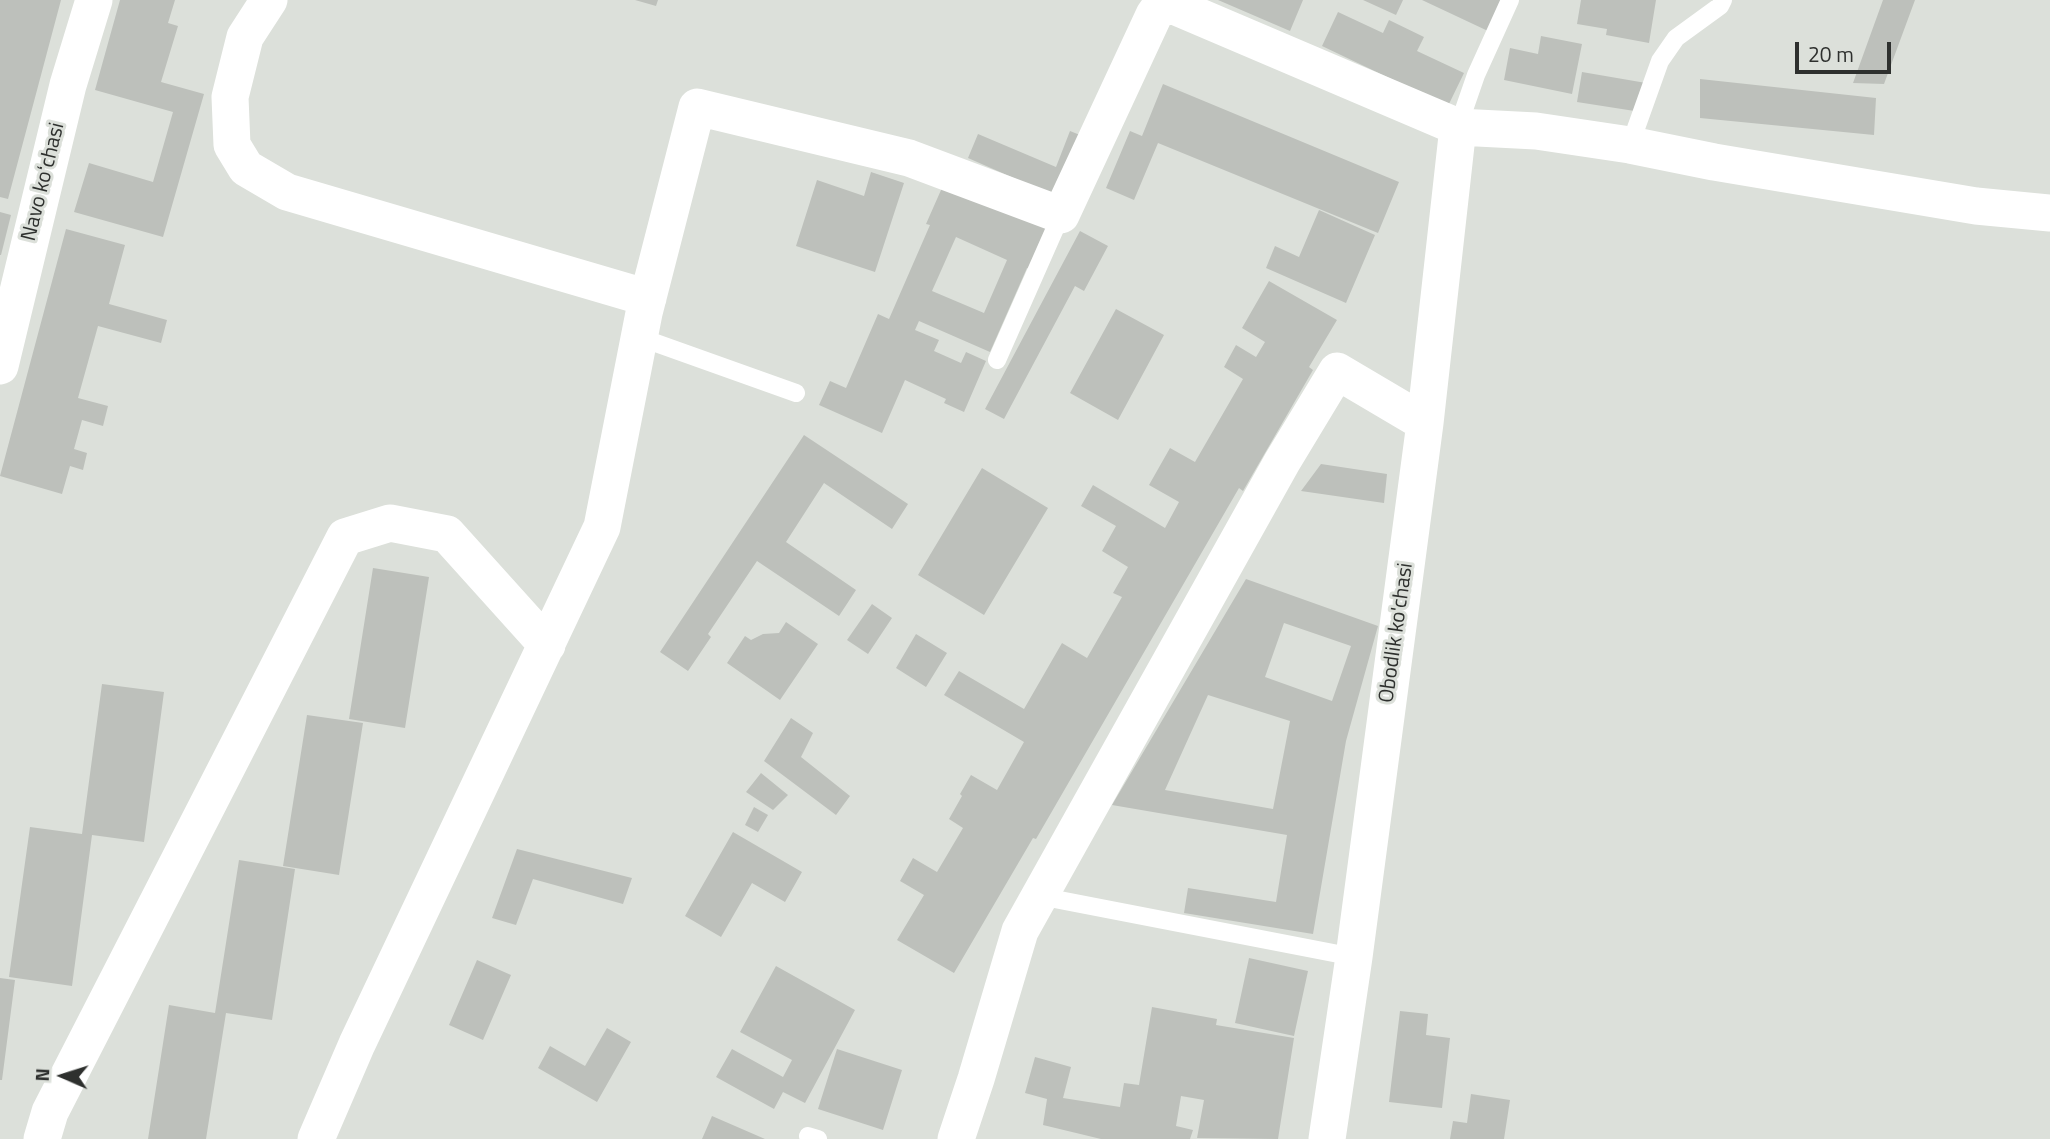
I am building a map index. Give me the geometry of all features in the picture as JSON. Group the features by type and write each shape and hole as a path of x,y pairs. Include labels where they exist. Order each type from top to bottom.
{"street":[{"name":"Navo koʻchasi","path":"0,366 68,85 94,0"},
{"path":"269,0 245,37 230,97 232,145 246,168 287,192 648,298"},
{"path":"316,1139 357,1044 602,527 639,337 697,107 909,158 1061,215 1154,15 1159,8 1174,6 1458,127 1536,131 1976,206 2050,213"},
{"name":"Obodlik ko'chasi","path":"1327,1139 1425,423 1458,127"},
{"path":"956,1139 1020,931 1282,462 1337,371 1425,423"},
{"path":"41,1139 56,1100 345,537 390,523 447,534 547,645"}],"lane":[{"path":"1458,127 1476,75 1510,0"},
{"path":"1630,145 1660,61 1676,38 1720,6 1723,0"},
{"path":"997,360 1061,215"},
{"path":"639,337 796,393"},
{"path":"1040,896 1354,957"}],"building":[{"path":"0,0 61,0 8,199 0,197"},
{"path":"120,0 175,0 168,23 178,26 161,82 204,94 163,237 74,212 89,163 153,182 173,112 95,90"},
{"path":"635,0 658,0 656,6"},
{"path":"1218,0 1303,0 1290,31"},
{"path":"1363,0 1403,0 1396,15"},
{"path":"1422,0 1502,0 1488,31"},
{"path":"1581,0 1656,0 1649,43 1606,35 1607,29 1577,24"},
{"path":"1883,0 1915,0 1884,84 1853,83"},
{"path":"1338,12 1383,33 1389,20 1424,37 1417,51 1464,73 1448,106 1322,46"},
{"path":"1541,36 1582,44 1572,94 1504,80 1510,48 1538,54"},
{"path":"1582,72 1646,83 1641,112 1577,102"},
{"path":"1700,79 1876,98 1874,135 1700,118"},
{"path":"1163,84 1399,182 1378,233 1158,143 1134,200 1106,188 1130,131 1142,136"},
{"path":"1070,131 1090,139 1064,200 968,158 978,134 1056,167"},
{"path":"871,172 904,183 875,272 796,246 817,180 864,196"},
{"path":"945,181 1048,226 990,352 919,321 915,330 939,340 934,351 961,363 966,352 986,361 964,412 944,403 946,399 905,380 882,433 819,405 830,381 846,388 878,314 889,319 930,225 926,224","holes":["956,237 1007,260 984,313 932,291"]},
{"path":"1319,210 1375,235 1346,303 1266,268 1275,246 1299,257"},
{"path":"0,212 11,215 1,255 0,255"},
{"path":"66,229 125,245 109,304 167,320 161,343 98,326 78,398 108,406 103,426 82,420 74,449 87,453 83,470 70,466 62,494 0,476"},
{"path":"1080,231 1108,246 1084,291 1075,286 1004,419 985,409"},
{"path":"1269,281 1337,320 1309,367 1313,370 1243,491 1239,488 1036,839 1033,838 954,973 897,940 924,895 900,881 913,858 937,872 963,828 949,819 971,775 997,790 1024,742 944,695 959,671 1024,709 1062,643 1087,658 1122,597 1113,593 1128,567 1102,551 1116,526 1081,506 1093,485 1165,528 1179,502 1149,485 1170,448 1195,462 1243,379 1224,367 1236,345 1256,357 1265,342 1242,328"},
{"path":"1116,309 1164,335 1118,420 1070,393"},
{"path":"804,435 908,504 892,529 824,483 786,542 856,590 839,616 757,561 708,634 711,637 688,671 660,652"},
{"path":"1321,464 1387,474 1384,503 1301,491"},
{"path":"982,468 1048,508 984,615 918,575"},
{"path":"373,568 429,577 405,728 349,719"},
{"path":"1246,579 1378,626 1346,741 1313,934 1184,913 1188,888 1276,902 1287,835 1112,805","holes":["1284,623 1351,646 1332,701 1265,677","1208,695 1290,721 1273,809 1165,790"]},
{"path":"872,604 892,618 868,654 847,640"},
{"path":"786,622 818,644 780,700 727,663 745,636 751,640 763,634 779,633"},
{"path":"916,634 947,653 926,687 896,668"},
{"path":"102,684 164,692 144,842 92,835 72,986 9,977 30,827 82,834"},
{"path":"307,715 363,723 339,875 283,866"},
{"path":"791,718 813,733 801,757 850,796 836,815 764,761"},
{"path":"761,773 788,795 773,810 746,792"},
{"path":"754,807 768,815 758,832 745,825"},
{"path":"733,832 802,872 785,902 752,883 721,937 685,916"},
{"path":"517,849 632,878 623,904 533,879 516,925 492,918"},
{"path":"239,860 295,869 272,1020 226,1013 206,1139 148,1139 169,1005 215,1013"},
{"path":"1249,958 1308,971 1294,1036 1235,1023"},
{"path":"477,960 511,975 483,1040 449,1025"},
{"path":"776,966 855,1010 805,1103 783,1092 774,1109 716,1077 732,1049 783,1077 792,1060 740,1032"},
{"path":"0,978 15,980 2,1080 0,1080"},
{"path":"1152,1007 1217,1019 1216,1025 1294,1038 1278,1139 1197,1138 1204,1100 1181,1096 1176,1126 1193,1130 1190,1139 1101,1139 1043,1125 1047,1099 1025,1093 1035,1057 1071,1067 1063,1098 1120,1107 1124,1083 1139,1085"},
{"path":"1400,1011 1428,1014 1426,1035 1450,1038 1442,1108 1389,1102"},
{"path":"607,1028 631,1042 597,1102 538,1068 550,1046 585,1066"},
{"path":"837,1049 902,1070 883,1130 818,1109"},
{"path":"1471,1094 1510,1100 1504,1139 1450,1139 1453,1121 1467,1123"},
{"path":"712,1116 765,1139 702,1139"}]}
